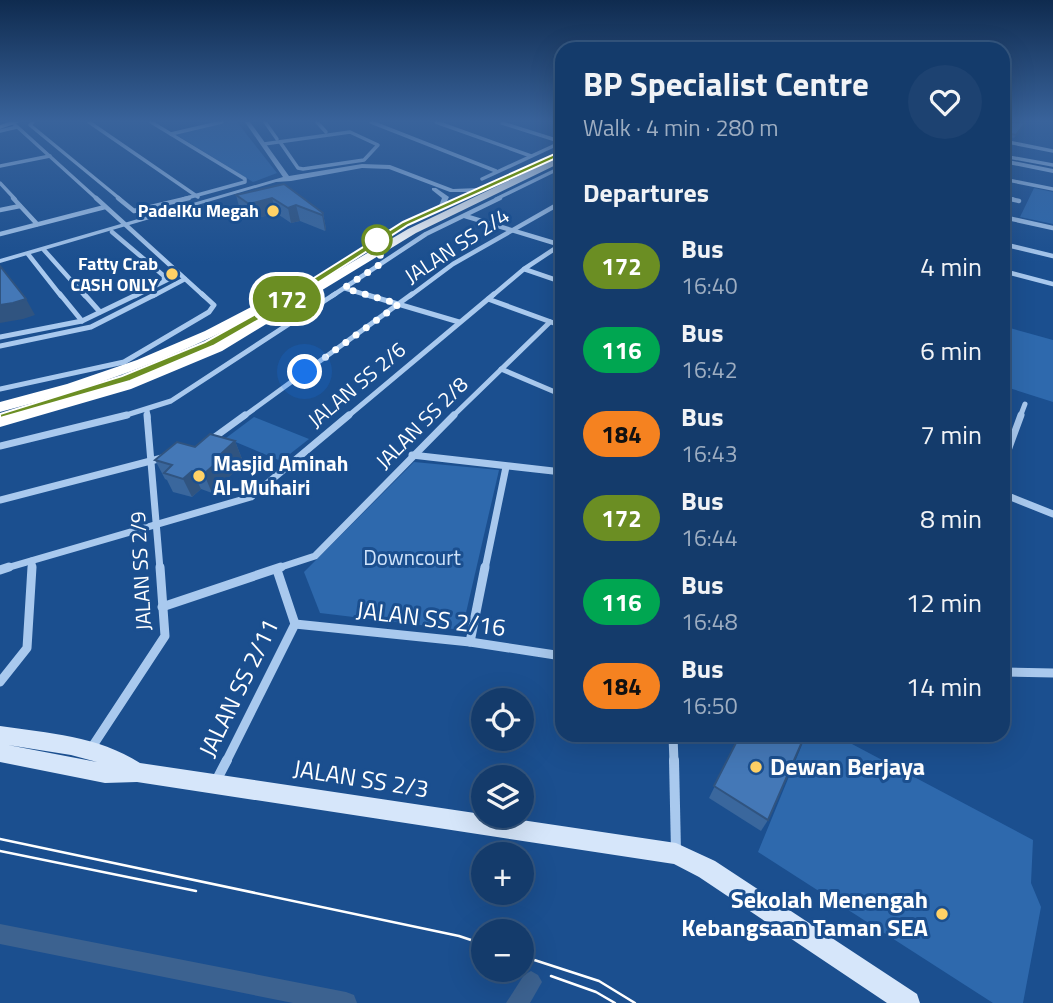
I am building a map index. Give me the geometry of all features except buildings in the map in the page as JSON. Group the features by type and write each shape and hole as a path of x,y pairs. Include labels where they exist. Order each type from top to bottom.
{"highway":[{"path":"0,431 124,393 215,357 330,286 406,223 480,184 531,170"},
{"path":"0,414 78,394 166,364 340,276 412,232 531,170"},
{"path":"0,407 62,392 162,357 230,326 309,278 340,276"},
{"path":"0,422 78,401 168,370 217,348 289,302"}],"main road":[{"name":"JALAN SS 2/3","path":"0,735 120,759 136,772"},
{"name":"JALAN SS 2/3","path":"0,753 104,773 136,772 215,783 676,854 707,869 908,1003"}],"street":[{"path":"0,389 124,362 209,312 214,305 64,169"},
{"path":"83,169 134,211 202,200 241,185 245,179 228,169"},
{"path":"157,169 202,200"},
{"path":"285,169 291,177"},
{"path":"0,261 111,231 136,219 275,180 354,169"},
{"path":"124,223 291,177 357,169"},
{"path":"382,169 443,194 446,197 442,206"},
{"path":"395,169 452,191 480,184 501,169"},
{"path":"490,169 496,171"},
{"path":"0,446 147,410 171,401 340,276 555,170"},
{"path":"1010,181 1053,190"},
{"path":"0,183 2,189 37,224"},
{"path":"1010,199 1019,201"},
{"path":"0,210 20,205"},
{"name":"JALAN SS 2/4","path":"205,443 453,264 555,206"},
{"path":"0,234 105,207"},
{"path":"465,215 555,243"},
{"path":"1010,219 1053,228"},
{"path":"111,231 164,276 164,281"},
{"path":"1010,246 1053,256"},
{"name":"JALAN SS 2/6","path":"0,570 251,496 524,269 555,249"},
{"path":"44,250 100,312"},
{"path":"28,254 82,321"},
{"path":"524,269 555,280"},
{"path":"1010,273 1053,284"},
{"path":"0,337 82,321 179,274"},
{"path":"340,276 399,304 459,322"},
{"path":"164,281 185,279"},
{"path":"0,346 91,327 185,279"},
{"path":"488,299 555,324"},
{"name":"JALAN SS 2/8","path":"162,607 315,556 412,455 550,322"},
{"path":"501,369 555,392"},
{"path":"1010,445 1025,404"},
{"name":"JALAN SS 2/9","path":"89,751 165,636 147,410"},
{"path":"0,500 173,455"},
{"path":"412,455 555,471"},
{"path":"470,642 506,467"},
{"path":"1010,497 1053,514"},
{"path":"0,682 27,648 32,561"},
{"name":"JALAN SS 2/11","path":"215,783 295,624 277,570"},
{"name":"JALAN SS 2/16","path":"295,624 470,642 555,655"},
{"path":"1010,672 1053,673"},
{"path":"673,742 676,854"}],"green space":[{"path":"232,169 274,169 277,173 253,182"},
{"path":"1034,188 1053,192 1053,224 1020,217"},
{"path":"1010,328 1053,340 1053,402 1010,388"},
{"path":"254,417 309,439 281,461 226,438"},
{"name":"Downcourt","path":"414,462 499,470 462,630 320,613 304,572"},
{"path":"803,742 848,742 1033,840 1031,883 1041,907 1023,1003 993,1003 758,852"}],"waterway":[{"path":"0,934 346,1003"},
{"path":"517,1003 531,982"}],"tram line":[{"path":"0,839 471,940"},
{"path":"0,851 196,891"},
{"path":"534,960 599,981 635,1003"},
{"path":"551,976 596,992 615,1003"}],"bus line":[{"name":"172","path":"0,414 126,379 209,344 247,324 406,223 523,169"}],"place":[{"name":"PadelKu Megah","path":"273,211"},
{"name":"Fatty Crab CASH ONLY","path":"172,274"},
{"name":"Masjid Aminah Al-Muhairi","path":"199,476"},
{"name":"Dewan Berjaya","path":"756,767"},
{"name":"Sekolah Menengah Kebangsaan Taman SEA","path":"942,914"}],"route":[{"path":"305,372 399,304 344,288 382,263 377,240"}]}
